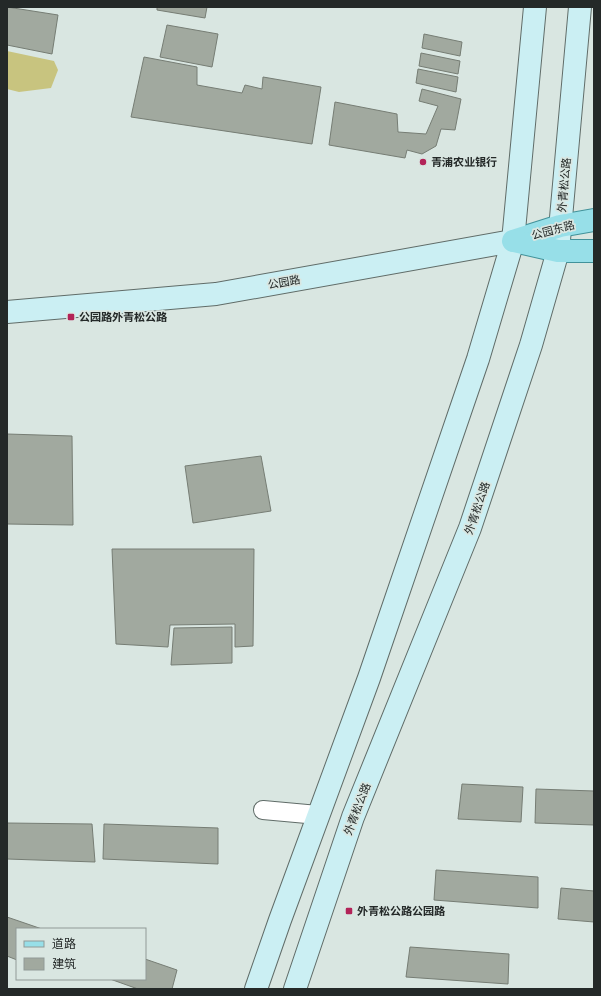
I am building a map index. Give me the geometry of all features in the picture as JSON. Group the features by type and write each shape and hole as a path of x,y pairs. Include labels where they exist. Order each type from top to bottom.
{"main road":[{"path":"256,989 368,678 478,359 513,241 534,7"},
{"name":"外青松公路","path":"295,989 353,817 470,528 531,345 558,251 580,7"},
{"name":"公园东路","path":"513,241 560,226 594,220"},
{"name":"公园路","path":"7,312 216,294 513,241 558,251"},
{"name":"公园东路","path":"558,251 594,251"}],"street":[{"path":"263,810 318,816"}],"shaded area":[{"path":"7,51 54,61 58,70 51,88 19,92 7,89"}],"building":[{"path":"7,7 58,15 52,54 7,45"},
{"path":"157,7 207,7 205,18 157,10"},
{"path":"167,25 218,34 212,67 160,57"},
{"path":"424,34 462,42 460,56 422,48"},
{"path":"421,53 460,61 458,74 419,66"},
{"path":"144,57 197,67 197,85 242,93 245,85 262,89 263,77 321,87 312,144 131,117"},
{"path":"418,69 458,77 456,92 416,83"},
{"path":"422,89 461,99 455,130 441,129 436,146 422,154 407,150 405,158 329,145 335,102 397,114 398,132 426,134 438,106 419,101"},
{"path":"7,434 72,436 73,525 7,524"},
{"path":"261,456 271,511 193,523 185,466"},
{"path":"112,549 254,549 253,646 235,647 235,624 170,625 168,647 116,644"},
{"path":"232,627 232,663 171,665 174,628"},
{"path":"462,784 523,787 521,822 458,819"},
{"path":"536,789 594,791 594,825 535,823"},
{"path":"7,823 92,824 95,862 7,859"},
{"path":"104,824 218,828 218,864 103,859"},
{"path":"436,870 538,877 538,908 434,900"},
{"path":"561,888 594,891 594,922 558,919"},
{"path":"7,917 39,928 16,928 16,960 7,956"},
{"path":"410,947 509,954 508,984 406,977"},
{"path":"146,959 177,970 172,989 138,989 113,980 146,980"}],"place":[{"name":"青浦农业银行","path":"423,162"},
{"name":"公园路外青松公路","path":"71,317"},
{"name":"外青松公路公园路","path":"349,911"}]}
